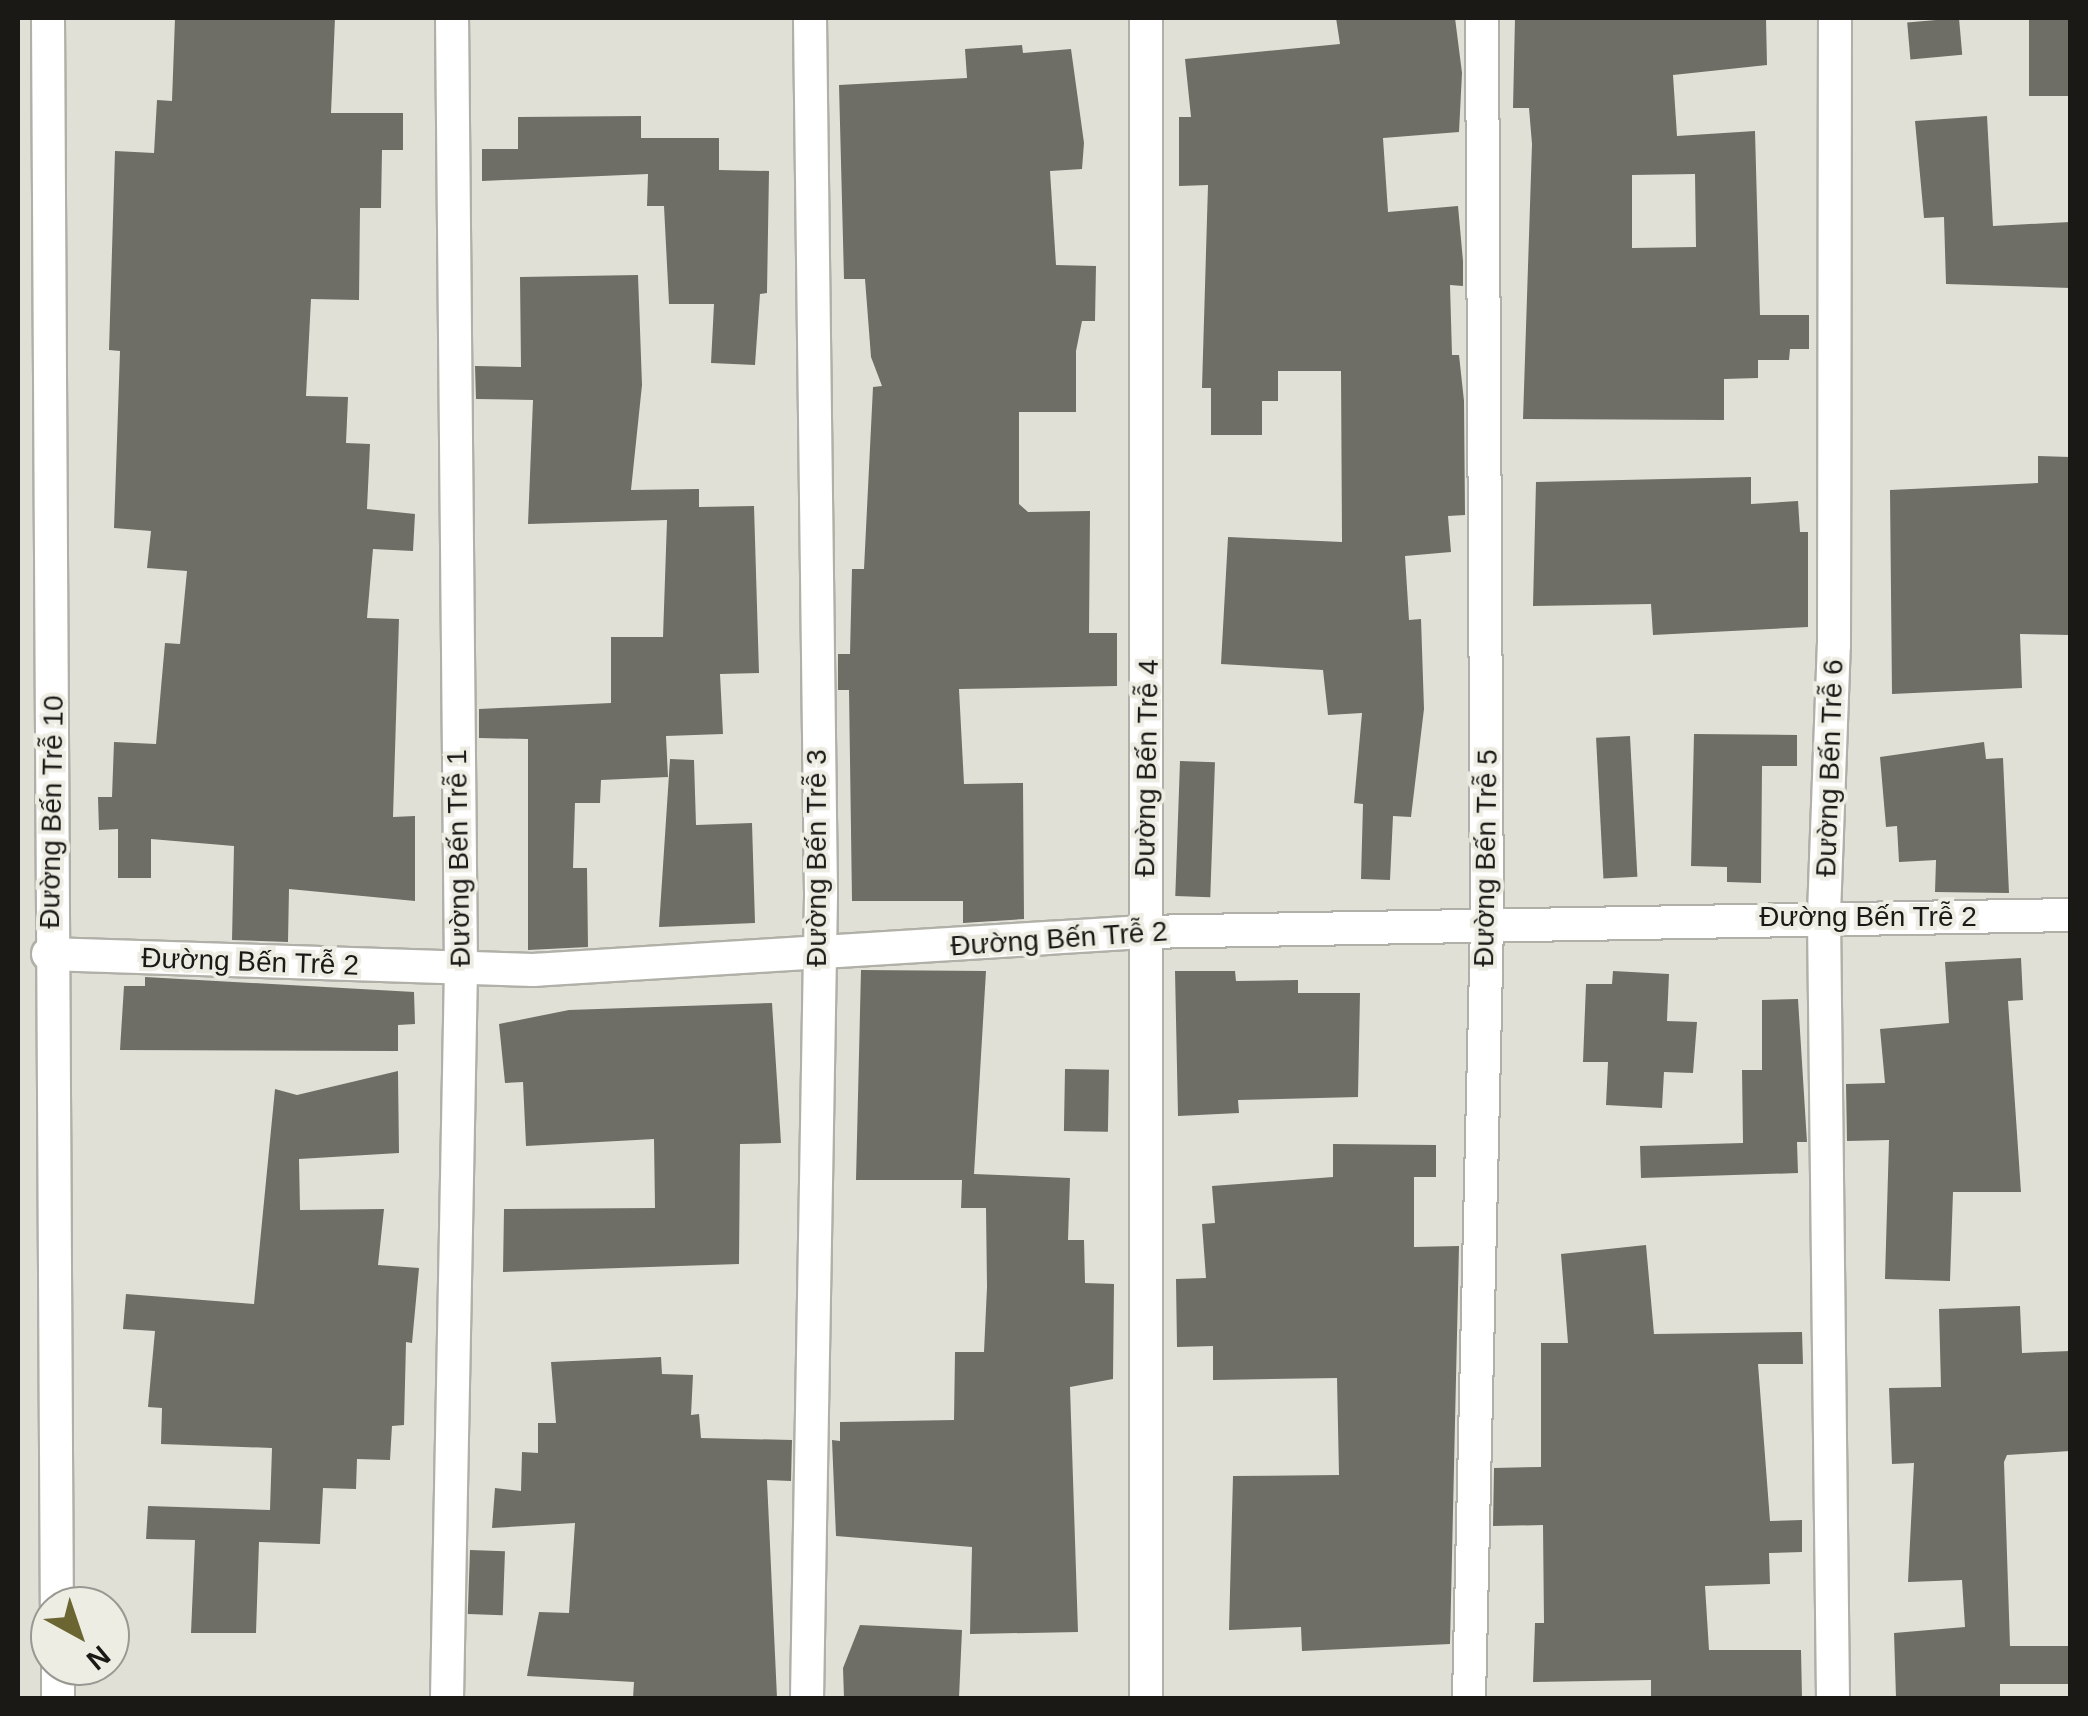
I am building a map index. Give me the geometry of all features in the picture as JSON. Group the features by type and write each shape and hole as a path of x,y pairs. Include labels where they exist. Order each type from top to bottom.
{"street":[{"name":"Đường Bến Trễ 10","path":"48,18 56,626 48,954 57,1586"},
{"name":"Đường Bến Trễ 1","path":"446,1698 461,970 452,18"},
{"name":"Đường Bến Trễ 3","path":"807,1698 816,947 810,18"},
{"name":"Đường Bến Trễ 4","path":"1146,18 1150,745 1143,932 1146,1698"},
{"name":"Đường Bến Trễ 5","path":"1470,1698 1487,923 1482,18"},
{"name":"Đường Bến Trễ 6","path":"1834,18 1834,645 1824,914 1834,1698"},
{"name":"Đường Bến Trễ 2","path":"48,954 461,970 816,947 981,947 1143,932 1824,914 2070,915"}],"building":[{"path":"175,18 335,18 331,113 403,113 403,150 382,150 381,208 360,208 359,300 311,299 306,396 348,397 346,443 370,444 367,509 415,514 413,551 373,549 367,618 399,619 393,817 415,816 415,901 289,889 288,942 232,940 234,846 151,839 151,878 118,878 118,829 99,830 98,797 112,797 114,742 156,744 165,643 180,644 187,571 147,568 151,531 114,528 120,351 109,350 115,151 154,153 157,100 172,101"},
{"path":"1336,18 1455,18 1462,73 1459,132 1383,138 1388,212 1458,206 1463,261 1463,286 1450,285 1452,355 1459,355 1464,401 1465,515 1448,516 1451,552 1405,556 1409,620 1421,619 1424,709 1411,817 1393,816 1390,880 1361,879 1363,804 1354,803 1362,713 1328,715 1323,670 1221,664 1228,537 1342,542 1341,371 1278,371 1278,401 1262,401 1262,435 1211,435 1211,388 1202,388 1208,185 1179,186 1179,117 1191,117 1185,59 1340,44"},
{"path":"1515,18 1766,18 1767,65 1673,75 1677,136 1755,131 1760,315 1809,315 1809,349 1790,349 1789,360 1758,360 1758,378 1724,379 1724,420 1523,419 1532,144 1529,108 1513,108","holes":["1695,174 1696,247 1632,248 1632,175"]},
{"path":"1959,18 1962,55 1910,59 1907,23"},
{"path":"2029,18 2070,18 2070,96 2029,96"},
{"path":"1022,45 1023,53 1071,49 1084,143 1082,169 1050,171 1056,265 1096,266 1095,321 1082,321 1076,351 1076,412 1019,412 1019,504 1028,512 1090,511 1089,633 1117,633 1117,686 959,689 964,784 1023,783 1024,919 963,923 963,901 852,901 849,690 838,690 838,654 850,654 852,569 864,569 873,387 882,386 871,357 865,279 844,279 839,85 967,78 965,49"},
{"path":"641,116 641,138 719,138 719,170 769,171 767,293 760,294 755,365 711,363 714,304 669,304 664,206 647,206 648,174 482,181 482,149 518,149 518,117"},
{"path":"1987,116 1993,226 2070,222 2070,288 1946,284 1944,217 1924,218 1915,121"},
{"path":"638,275 642,385 631,490 699,489 699,507 754,506 759,673 720,674 723,734 666,736 668,777 601,780 600,803 575,803 573,868 587,868 588,947 528,950 528,739 479,738 479,709 611,703 611,637 663,637 667,520 528,524 533,400 476,399 475,366 521,367 520,277"},
{"path":"2038,456 2070,457 2070,635 2020,634 2022,688 1892,694 1890,490 2038,483"},
{"path":"1751,477 1751,504 1798,501 1800,532 1808,532 1808,627 1653,635 1651,604 1533,606 1536,482"},
{"path":"1694,734 1797,735 1797,766 1762,766 1761,883 1727,882 1727,867 1691,866"},
{"path":"1630,736 1637,877 1603,879 1596,738"},
{"path":"1984,742 1986,759 2003,758 2009,893 1935,892 1936,860 1899,862 1897,826 1886,827 1880,757"},
{"path":"670,759 694,760 696,825 752,823 755,923 659,927"},
{"path":"1180,761 1215,762 1210,897 1175,896"},
{"path":"2021,958 2023,1000 2008,1001 2021,1192 1953,1192 1950,1281 1885,1279 1889,1140 1847,1141 1846,1084 1885,1083 1880,1029 1949,1023 1945,962"},
{"path":"861,970 986,971 974,1174 1070,1178 1068,1240 1084,1240 1085,1283 1114,1284 1113,1379 1070,1387 1078,1632 970,1634 972,1547 836,1536 832,1440 840,1441 840,1422 954,1420 955,1352 984,1352 987,1287 986,1208 961,1208 962,1180 856,1180"},
{"path":"1175,971 1235,971 1236,981 1298,980 1298,993 1360,993 1358,1097 1238,1100 1239,1113 1178,1116"},
{"path":"1613,971 1669,974 1667,1021 1697,1022 1693,1073 1664,1072 1662,1108 1606,1105 1608,1062 1583,1062 1586,984 1612,984"},
{"path":"145,977 414,992 415,1024 398,1025 398,1051 120,1050 124,986 145,986"},
{"path":"1798,999 1807,1142 1797,1142 1798,1173 1641,1178 1640,1146 1743,1143 1742,1070 1762,1070 1762,1000"},
{"path":"772,1003 781,1143 740,1144 739,1264 503,1272 504,1209 655,1208 654,1139 526,1146 523,1082 505,1083 499,1024 569,1010"},
{"path":"1065,1069 1109,1070 1108,1132 1064,1131"},
{"path":"398,1071 399,1153 299,1159 300,1210 384,1209 378,1265 419,1268 412,1343 406,1342 404,1425 392,1426 390,1460 357,1459 356,1489 323,1488 320,1544 259,1542 256,1633 191,1633 195,1540 146,1539 148,1506 270,1510 272,1448 161,1444 162,1408 148,1407 155,1331 123,1329 126,1294 254,1304 275,1089 297,1095"},
{"path":"1333,1144 1436,1145 1436,1177 1414,1177 1414,1247 1459,1246 1450,1644 1302,1651 1301,1627 1229,1630 1233,1476 1339,1475 1337,1378 1213,1380 1213,1346 1177,1347 1176,1279 1206,1278 1202,1224 1215,1223 1212,1186 1333,1177"},
{"path":"1646,1245 1654,1334 1802,1332 1803,1364 1758,1364 1770,1521 1802,1520 1802,1552 1769,1553 1770,1584 1705,1586 1709,1650 1801,1650 1802,1698 1651,1698 1651,1680 1533,1682 1535,1623 1544,1623 1543,1525 1493,1526 1494,1468 1541,1467 1541,1343 1568,1343 1561,1254"},
{"path":"2020,1306 2022,1353 2070,1351 2070,1451 2007,1455 2004,1462 2010,1646 2070,1646 2070,1684 2000,1684 2000,1698 1896,1698 1894,1633 1965,1627 1962,1580 1908,1582 1914,1463 1892,1464 1889,1388 1941,1387 1939,1309"},
{"path":"661,1357 662,1374 693,1375 691,1415 699,1414 701,1438 792,1440 791,1481 767,1480 777,1698 633,1698 634,1682 527,1676 539,1612 569,1613 575,1523 492,1528 495,1488 521,1491 522,1452 538,1453 538,1423 556,1423 551,1362"},
{"path":"470,1550 505,1551 503,1615 468,1614"},
{"path":"860,1625 962,1630 959,1698 844,1698 843,1668"}]}
